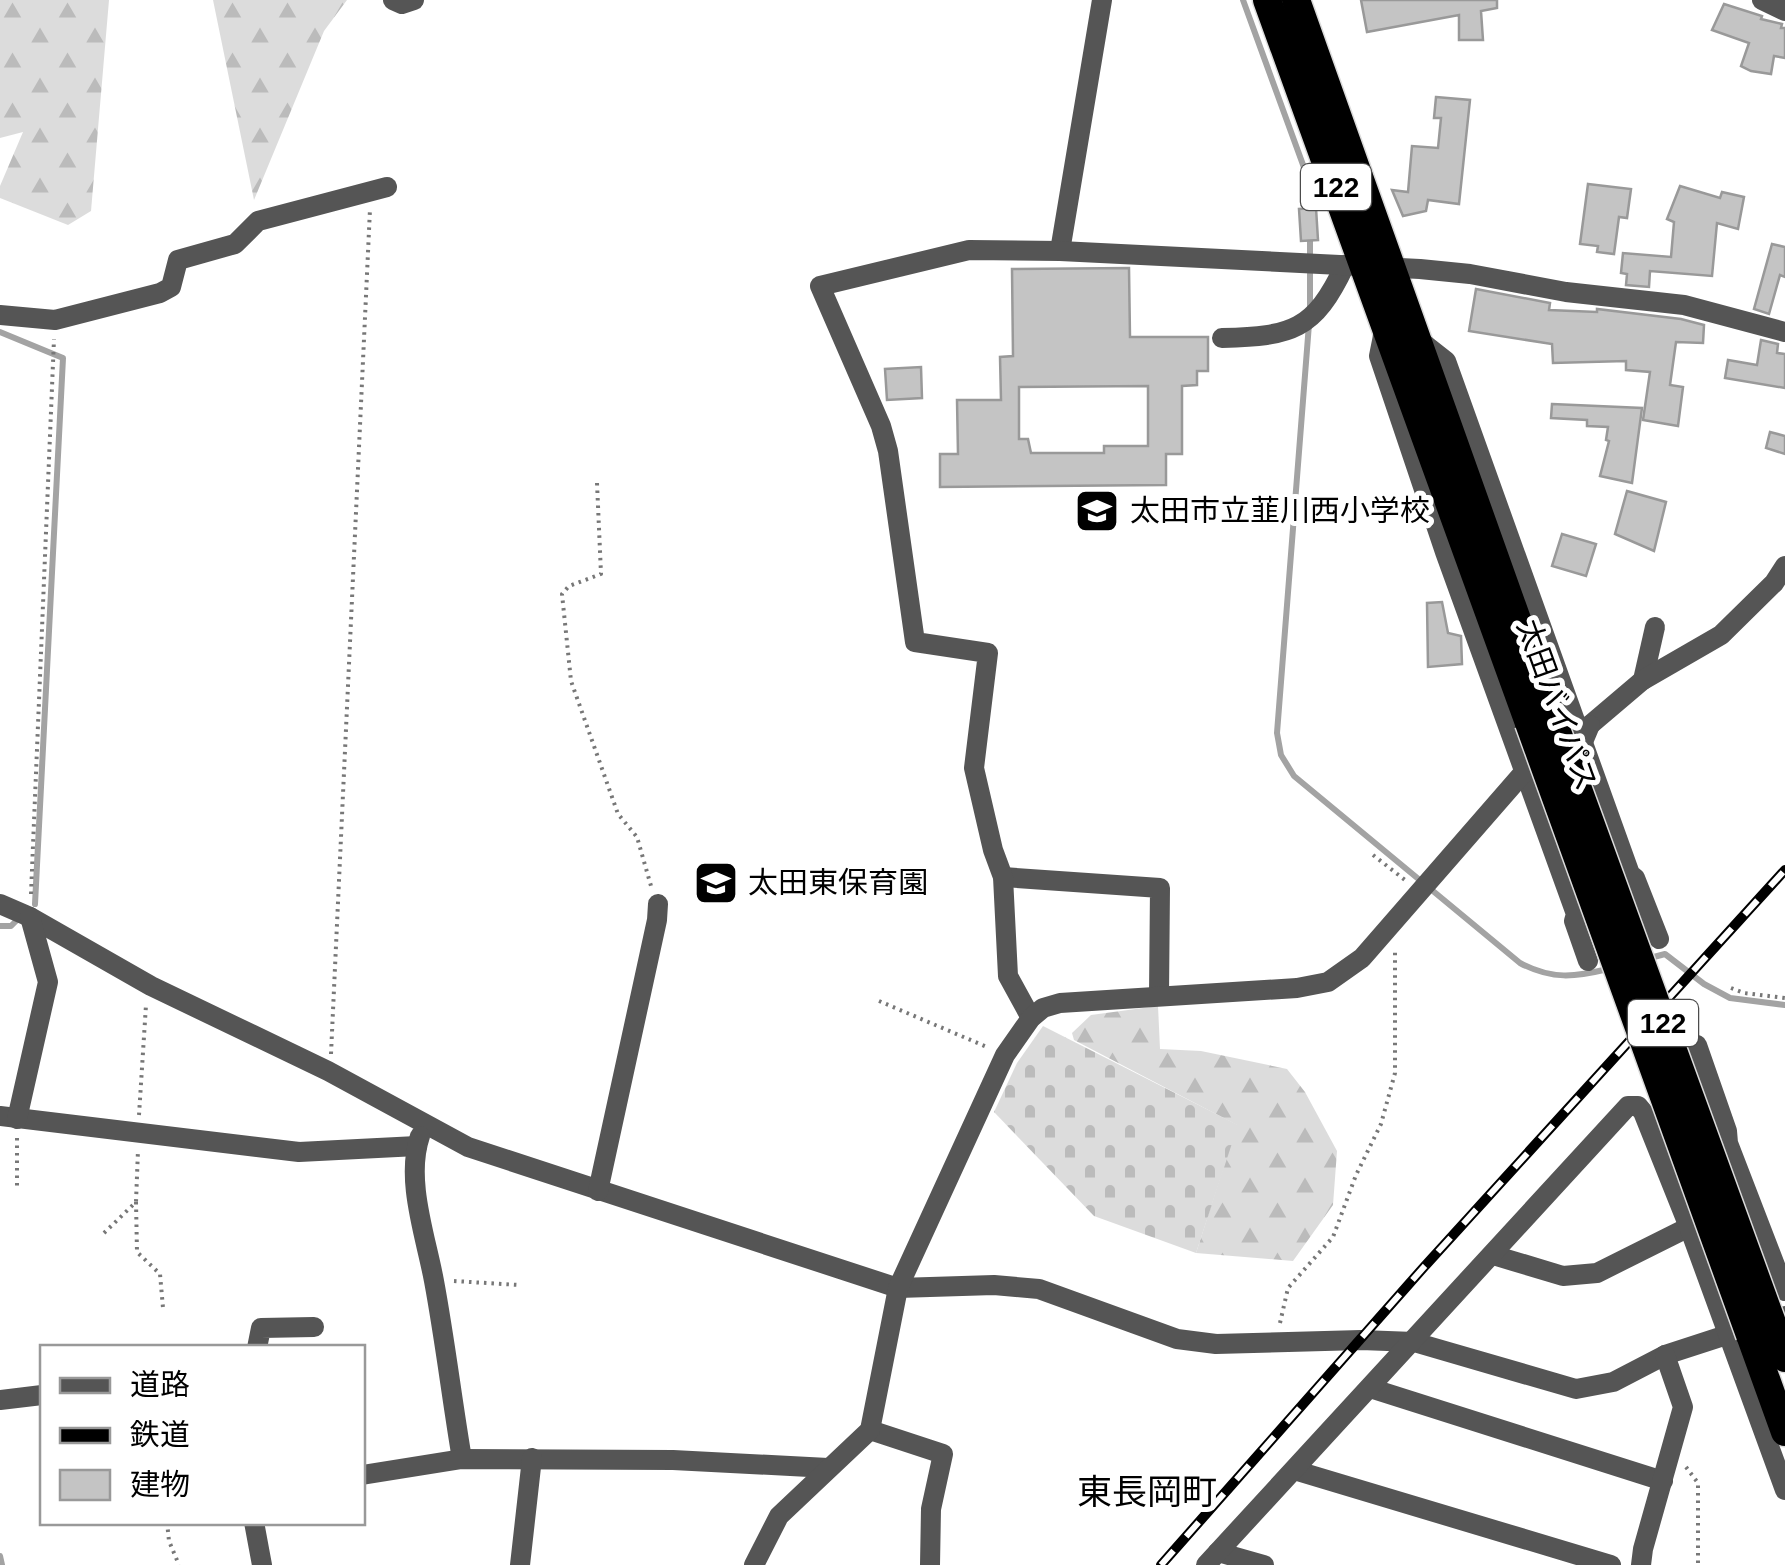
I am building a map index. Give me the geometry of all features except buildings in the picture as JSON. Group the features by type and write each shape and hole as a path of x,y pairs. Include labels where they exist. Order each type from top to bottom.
{"highway":[{"name":"太田バイパス","path":"1268,0 1368,266 1418,339 1540,719"},
{"name":"太田バイパス","path":"1296,0 1386,324 1540,719 1759,1329 1785,1432"},
{"name":"太田バイパス","path":"1759,1329 1785,1358"}],"street":[{"path":"393,0 402,4 414,0"},
{"path":"1060,252 1102,0"},
{"path":"1762,0 1785,11"},
{"path":"0,315 55,320 160,292 171,287 178,260 235,244 258,221 379,188"},
{"path":"1031,1018 1008,976 1003,877 992,850 974,768 988,653 915,642 888,451 881,426 820,286 969,250 1368,266 1470,274 1566,292 1684,305 1785,332"},
{"path":"1222,338 1272,337 1303,322 1368,266"},
{"path":"1386,324 1378,356 1576,914 1574,921 1588,960"},
{"path":"1418,339 1446,361 1584,733 1630,874 1658,938"},
{"path":"754,1565 778,1516 870,1430 898,1288 1005,1055 1031,1018 1043,1008 1060,1003 1297,988 1328,982 1362,958 1526,771 1526,750 1584,733 1643,680 1721,635 1781,578"},
{"path":"1643,680 1655,627"},
{"path":"1003,877 1160,888 1159,995"},
{"path":"0,904 30,916 151,986 328,1071 468,1147 898,1288 1040,1289 1177,1339 1216,1344 1414,1342 1576,1389 1613,1382 1665,1355 1759,1329"},
{"path":"598,1191 658,904"},
{"path":"30,916 48,982 8,1117 298,1152 417,1146"},
{"path":"1697,1045 1728,1131 1728,1143 1785,1291"},
{"path":"1212,1558 1628,1106 1638,1106 1642,1112 1689,1227 1759,1329 1785,1490"},
{"path":"424,1124 417,1146 418,1207 434,1280 462,1458"},
{"path":"1494,1255 1562,1276 1597,1273 1689,1227"},
{"path":"258,1345 262,1328 314,1327"},
{"path":"1641,1565 1642,1549 1683,1406 1665,1355"},
{"path":"1370,1388 1666,1471"},
{"path":"0,1400 40,1394"},
{"path":"870,1430 943,1454 931,1509 930,1565"},
{"path":"365,1474 462,1458 748,1462 828,1468"},
{"path":"520,1565 532,1458"},
{"path":"1294,1470 1544,1555 1611,1565"},
{"path":"255,1525 262,1565"},
{"path":"1212,1558 1264,1565"}],"path":[{"path":"328,1071 379,188"},
{"path":"30,916 54,354"},
{"path":"597,482 601,574 568,586 562,594 564,636 571,681 618,814 637,837 658,904"},
{"path":"1374,855 1426,887"},
{"path":"1276,1342 1288,1288 1333,1237 1356,1175 1381,1124 1395,1073 1395,922"},
{"path":"1731,988 1785,998"},
{"path":"880,1001 1005,1055"},
{"path":"8,1117 17,1187"},
{"path":"136,1202 137,1252 160,1274 162,1308"},
{"path":"434,1280 519,1286"},
{"path":"1666,1471 1682,1462 1698,1484 1698,1565"},
{"path":"167,1525 178,1565"}],"green space":[{"path":"0,0 109,0 91,211 68,225 0,198 0,186 23,132 0,138"},
{"path":"213,0 347,0 324,31 254,200"},
{"path":"1158,1006 1160,1049 1201,1051 1287,1069 1305,1092 1337,1151 1333,1205 1293,1261 1196,1253 1237,1125 1074,1040 1072,1033 1091,1015"},
{"path":"1043,1026 1238,1125 1196,1253 1094,1216 994,1112 1017,1063"}],"waterway":[{"path":"1243,0 1310,184 1310,217"},
{"path":"1310,234 1310,312"},
{"path":"1309,324 1277,733 1281,755 1294,776 1520,963 1564,975 1608,969"},
{"path":"0,332 63,358 35,904"},
{"path":"0,926 11,926 17,920"},
{"path":"1650,958 1665,954 1730,998 1785,1005"},
{"path":"0,1556 2,1565"}],"railway":[{"path":"1161,1565 1424,1267 1785,870"}],"place":[{"name":"太田市立韮川西小学校","path":"1097,511"},
{"name":"太田東保育園","path":"716,883"}],"district":[{"name":"東長岡町","path":"1147,1492"}]}
